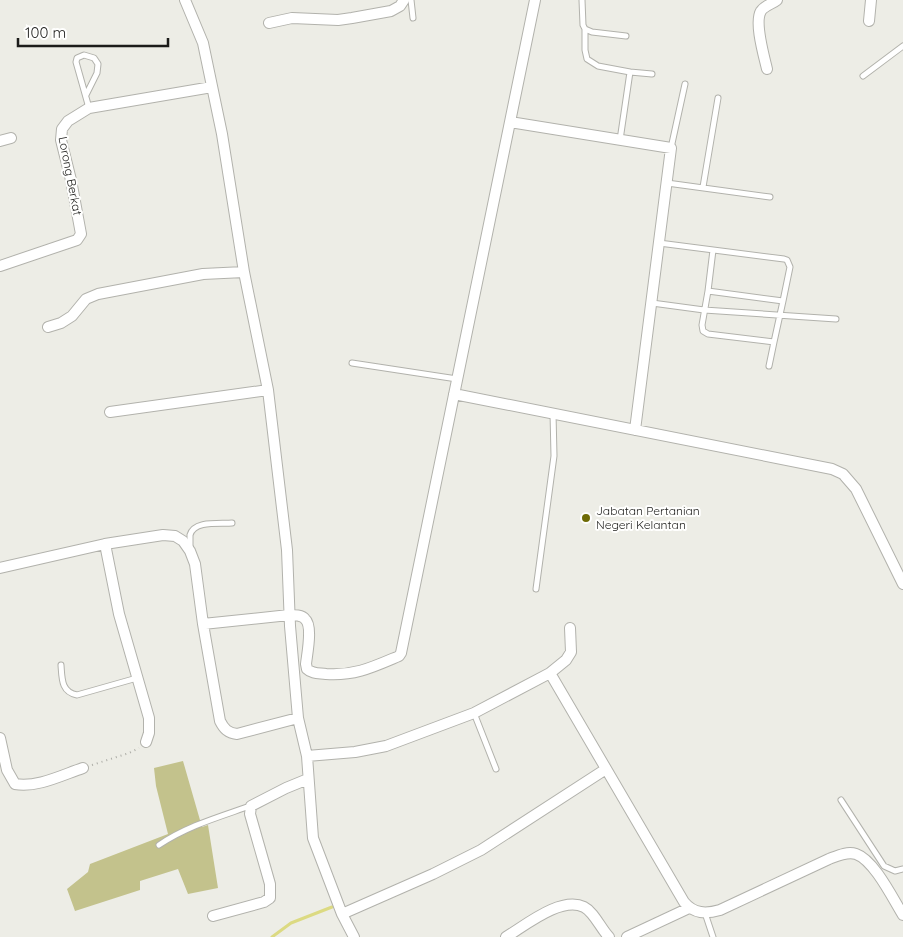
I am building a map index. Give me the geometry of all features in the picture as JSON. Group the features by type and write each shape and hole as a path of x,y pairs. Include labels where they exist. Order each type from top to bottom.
{"street":[{"path":"185,0 202,43 212,87 222,134 244,272 268,390 287,550 289,615 298,718 307,756 313,838 342,914 354,937"},
{"path":"270,23 292,18 338,20 352,18 391,11 400,6 404,0"},
{"path":"203,624 289,615 303,617 308,624 306,664 310,672 340,675 353,674 400,655 535,0"},
{"path":"767,69 758,17 761,10 777,0"},
{"path":"870,21 871,0"},
{"name":"Lorong Berkat","path":"0,266 77,240 80,237 72,180 61,140 62,130 68,121 89,108 212,87"},
{"path":"510,122 671,148 635,430"},
{"path":"0,142 11,138"},
{"path":"48,327 61,323 72,316 86,299 98,294 203,274 244,272"},
{"path":"110,412 268,390"},
{"path":"454,394 832,469 843,474 856,489 903,584"},
{"path":"0,568 105,544 163,535 175,536 190,551 196,564 203,624 220,721 224,728 230,734 237,734 298,718"},
{"path":"105,544 119,614 149,718 150,733 146,742"},
{"path":"307,756 355,752 386,746 474,713 550,673 569,656 570,628"},
{"path":"550,673 689,908 696,912 705,913 720,910 829,859 844,854 855,854 865,860 873,869 903,915"},
{"path":"0,738 7,770 15,784 24,786 82,768"},
{"path":"342,914 482,850 606,769"},
{"path":"213,916 264,902 270,898 270,884 250,814 251,806 308,779"},
{"path":"506,937 552,909 567,904 584,907 609,937"},
{"path":"627,937 689,908"}],"lane":[{"path":"411,0 413,18"},
{"path":"582,0 586,59 598,66 652,74"},
{"path":"585,29 592,32 626,36"},
{"path":"864,76 903,46"},
{"path":"86,94 97,73 98,64 94,58 84,55 77,58 76,62 89,108"},
{"path":"620,140 630,72"},
{"path":"671,148 685,84"},
{"path":"703,187 718,98"},
{"path":"666,183 770,197"},
{"path":"659,243 787,260 790,267 769,366"},
{"path":"713,250 702,325 705,333 774,342"},
{"path":"708,291 783,301"},
{"path":"651,303 704,310 836,319"},
{"path":"352,363 457,379"},
{"path":"536,589 554,456 553,414"},
{"path":"190,551 190,535 198,526 232,523"},
{"path":"60,664 65,689 70,694 76,695 138,678"},
{"path":"474,713 496,770"},
{"path":"841,800 884,866 895,871 903,869"},
{"path":"159,845 201,823 251,806"},
{"path":"705,913 713,937"}],"path":[{"path":"82,768 129,753 146,742"}],"shaded area":[{"path":"183,761 202,827 208,825 218,888 188,894 178,869 140,881 140,890 75,911 67,889 88,872 90,864 168,834 156,786 154,768"}],"waterway":[{"path":"272,937 291,923 332,907"}],"place":[{"name":"Jabatan Pertanian Negeri Kelantan","path":"586,518"}]}
